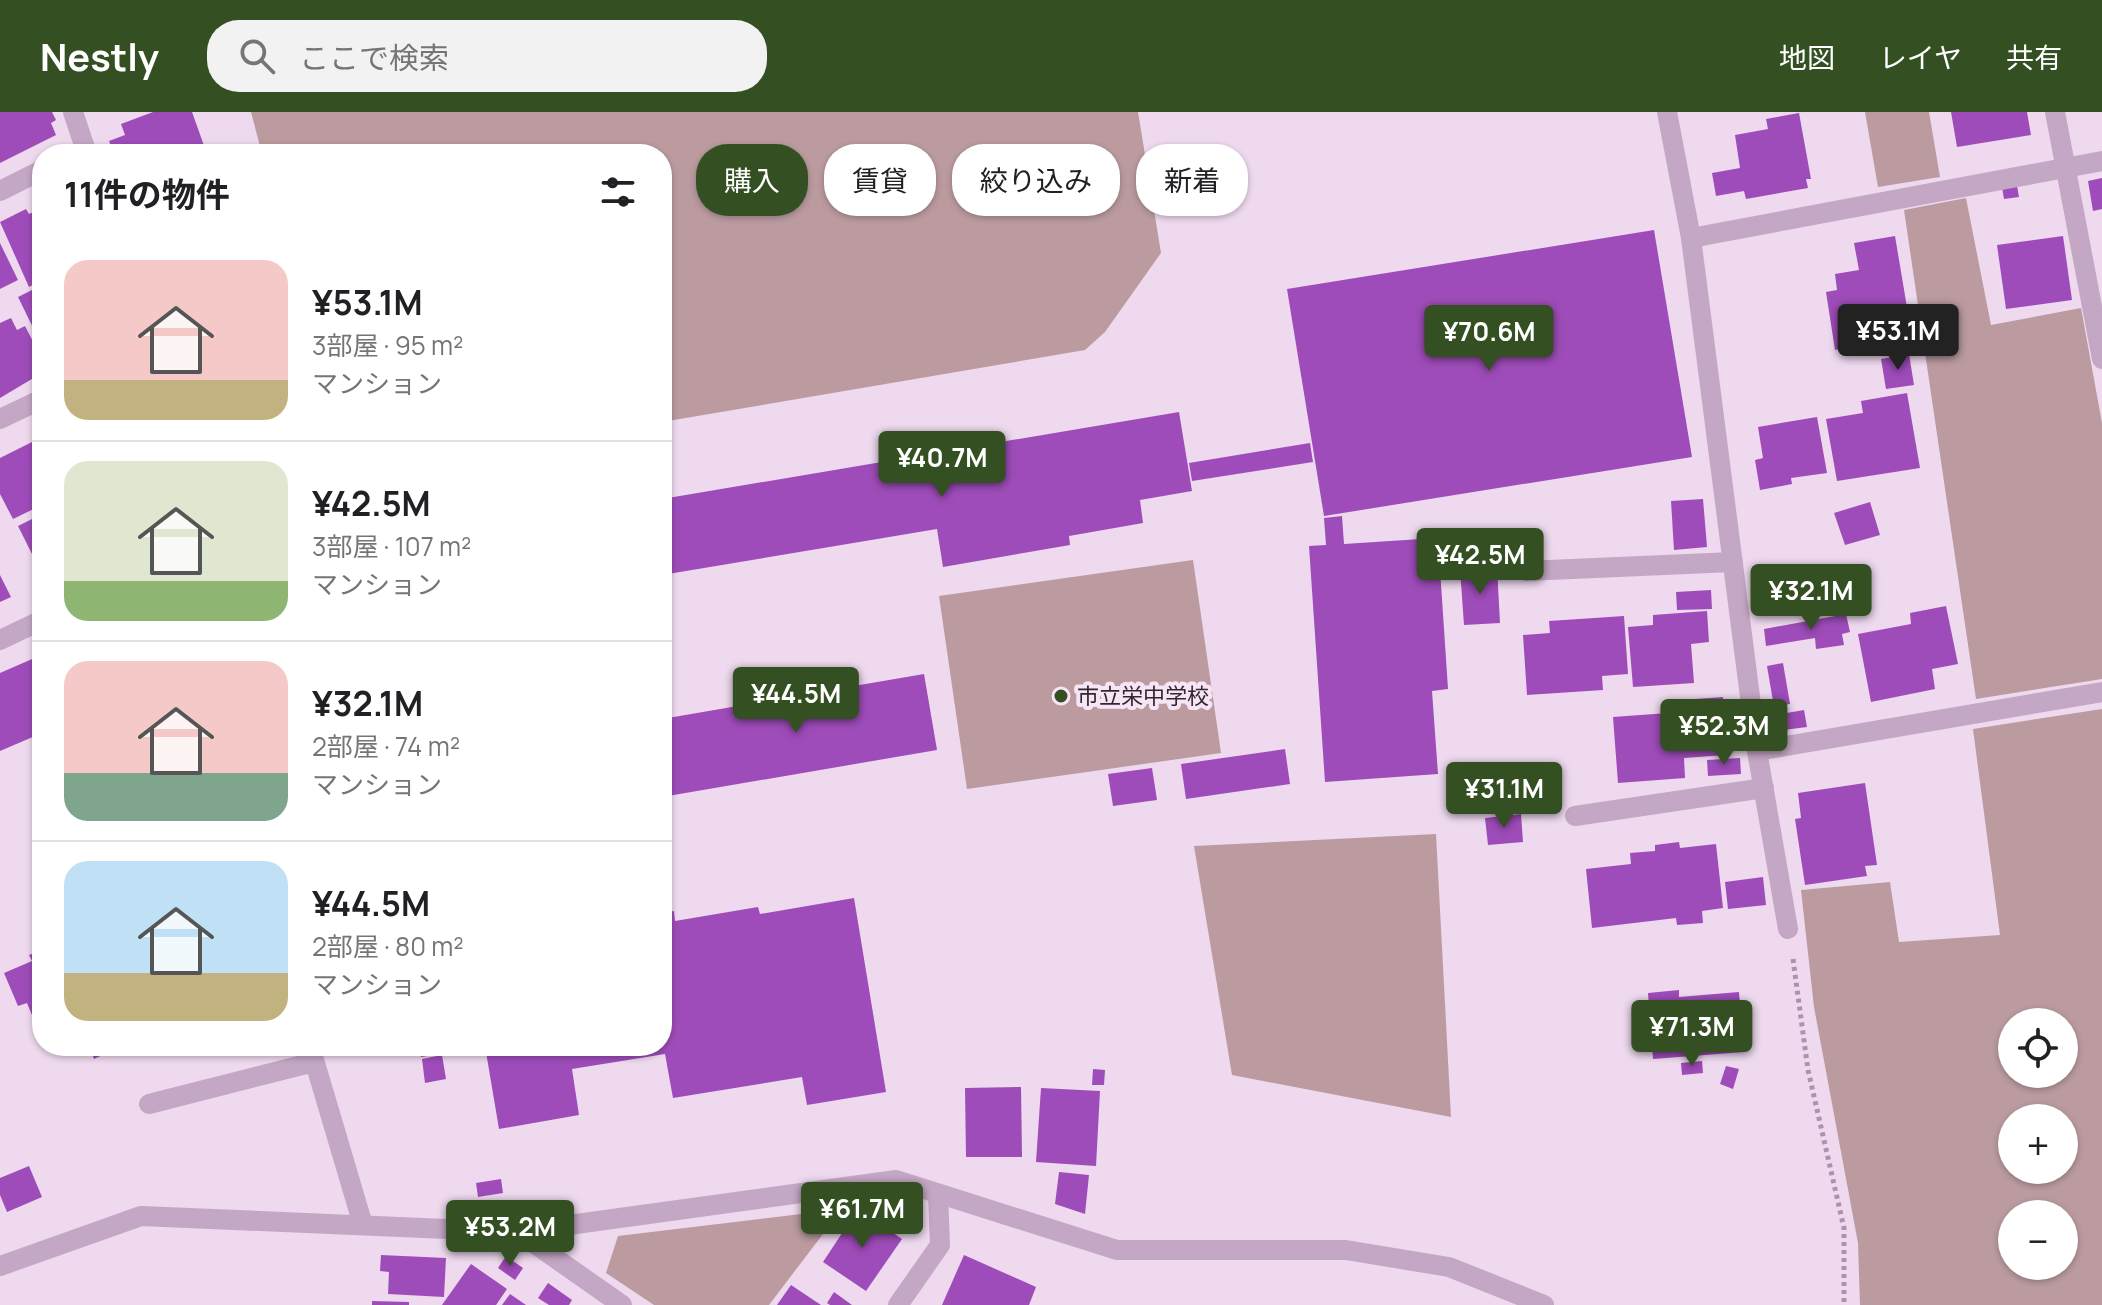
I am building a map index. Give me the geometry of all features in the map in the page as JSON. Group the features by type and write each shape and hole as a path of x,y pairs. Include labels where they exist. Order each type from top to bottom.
{"street":[{"path":"73,112 80,144"},
{"path":"1667,112 1691,238 1757,751 1788,929"},
{"path":"2055,112 2102,359"},
{"path":"1691,238 2102,161"},
{"path":"0,191 32,175"},
{"path":"0,419 32,404"},
{"path":"1526,571 1733,562"},
{"path":"0,640 32,625"},
{"path":"1757,751 2102,692"},
{"path":"1575,816 1764,788"},
{"path":"149,1104 305,1056"},
{"path":"313,1056 363,1225"},
{"path":"0,1266 141,1216 518,1232 896,1180 1117,1250 1346,1250 1449,1267 1544,1305"},
{"path":"898,1305 940,1245 938,1194"},
{"path":"518,1232 622,1305"}],"path":[{"path":"1788,929 1808,1070 1844,1228 1844,1305"}],"shaded area":[{"path":"251,112 1138,112 1143,144 1136,144 1136,216 1155,216 1161,253 1105,332 1085,350 672,420 672,144 259,144"},
{"path":"1865,112 1929,112 1940,177 1878,187"},
{"path":"1966,198 1991,325 2081,308 2102,423 2102,679 1976,699 1904,210"},
{"path":"1193,560 1221,753 967,789 939,596"},
{"path":"2102,709 2102,1305 1860,1305 1858,1243 1814,1007 1801,890 1890,882 1899,942 2000,935 1973,729"},
{"path":"1436,834 1451,1117 1232,1075 1194,846"},
{"path":"842,1209 769,1305 654,1305 606,1273 618,1236"}],"building":[{"path":"0,112 52,112 56,120 51,123 56,135 32,144 32,147 0,163"},
{"path":"153,112 192,112 203,144 110,144 109,141 125,135 121,124"},
{"path":"1951,112 2027,112 2031,135 1957,147"},
{"path":"1799,113 1811,179 1806,179 1808,188 1746,199 1744,191 1716,196 1712,173 1740,168 1735,135 1768,129 1766,119"},
{"path":"2102,178 2102,209 2093,211 2088,181"},
{"path":"2017,186 2019,197 2004,199 2002,187"},
{"path":"26,209 29,214 32,213 32,285 29,287 0,222"},
{"path":"1654,230 1692,457 1324,516 1287,289"},
{"path":"1895,236 1912,337 1835,350 1826,292 1837,290 1835,274 1859,270 1854,243"},
{"path":"2063,236 2072,300 2006,309 1997,245"},
{"path":"0,243 18,280 0,289"},
{"path":"32,290 32,326 18,297"},
{"path":"11,318 17,330 25,326 32,340 32,379 0,398 0,323"},
{"path":"1909,354 1914,385 1886,389 1881,359"},
{"path":"1907,393 1920,468 1837,481 1826,419 1863,413 1861,401"},
{"path":"1179,412 1192,491 1140,500 1143,523 1069,536 1070,545 943,567 937,529 672,573 672,497"},
{"path":"1817,417 1827,473 1791,478 1792,484 1760,490 1755,460 1763,458 1758,427"},
{"path":"32,442 32,510 13,519 0,494 0,458"},
{"path":"1310,443 1313,462 1192,481 1189,463"},
{"path":"1703,499 1707,547 1674,550 1671,501"},
{"path":"1870,502 1880,535 1845,545 1834,513"},
{"path":"1342,516 1344,544 1421,539 1424,570 1440,569 1448,689 1432,691 1438,774 1325,782 1309,546 1326,545 1324,518"},
{"path":"32,519 32,554 18,526"},
{"path":"1497,567 1500,623 1464,625 1460,569"},
{"path":"0,575 11,597 0,602"},
{"path":"1711,590 1712,609 1677,610 1676,592"},
{"path":"1946,606 1958,664 1932,669 1935,689 1871,702 1858,634 1911,624 1910,613"},
{"path":"1707,611 1709,642 1691,644 1694,683 1633,687 1628,627 1653,625 1653,615"},
{"path":"1846,614 1850,632 1842,634 1844,645 1816,649 1815,638 1766,646 1764,629"},
{"path":"1624,616 1628,674 1602,676 1603,690 1527,695 1523,635 1550,633 1549,621"},
{"path":"32,659 32,737 0,751 0,673"},
{"path":"1783,663 1790,704 1774,707 1767,666"},
{"path":"924,674 937,750 672,795 672,717"},
{"path":"1723,697 1726,755 1684,758 1685,778 1618,783 1613,717 1668,713 1667,701"},
{"path":"1804,710 1807,727 1777,731 1775,715"},
{"path":"1285,749 1290,784 1186,799 1181,764"},
{"path":"1740,758 1741,774 1708,776 1707,760"},
{"path":"1152,768 1157,800 1113,806 1108,774"},
{"path":"1865,783 1877,865 1865,866 1867,876 1805,885 1795,819 1801,818 1798,793"},
{"path":"1521,814 1523,842 1488,845 1485,818"},
{"path":"1679,842 1680,848 1716,844 1723,908 1702,911 1703,923 1677,925 1676,918 1592,928 1586,869 1631,864 1630,853 1655,851 1655,845"},
{"path":"1763,877 1766,905 1728,909 1725,882"},
{"path":"854,898 886,1092 807,1105 802,1077 673,1098 665,1056 672,1056 672,911 675,921 758,907 760,914"},
{"path":"32,961 32,1015 27,1003 18,1006 4,973"},
{"path":"1679,990 1679,997 1739,992 1744,1052 1653,1059 1648,993"},
{"path":"442,1056 446,1079 425,1083 422,1059"},
{"path":"487,1056 653,1056 572,1069 579,1115 499,1129"},
{"path":"1702,1061 1703,1073 1682,1075 1681,1063"},
{"path":"1726,1066 1739,1069 1733,1089 1720,1084"},
{"path":"1093,1069 1105,1070 1104,1085 1092,1085"},
{"path":"1021,1087 1022,1157 966,1157 965,1088"},
{"path":"1041,1088 1100,1091 1096,1166 1036,1162"},
{"path":"29,1166 42,1197 7,1212 0,1195 0,1178"},
{"path":"1059,1172 1089,1175 1085,1214 1055,1204"},
{"path":"501,1179 503,1193 478,1197 476,1183"},
{"path":"858,1209 902,1239 866,1291 823,1262"},
{"path":"381,1255 446,1258 444,1297 388,1294 389,1272 380,1271"},
{"path":"964,1255 1036,1287 1029,1305 942,1305"},
{"path":"506,1256 523,1268 515,1280 498,1268"},
{"path":"471,1264 507,1289 496,1305 442,1305"},
{"path":"548,1283 572,1300 569,1305 549,1305 538,1298"},
{"path":"791,1285 821,1305 777,1305"},
{"path":"834,1292 852,1305 827,1303"},
{"path":"510,1294 526,1305 502,1305"},
{"path":"372,1301 409,1302 409,1305 372,1305"}],"place":[{"name":"市立栄中学校","path":"1061,696"}]}
